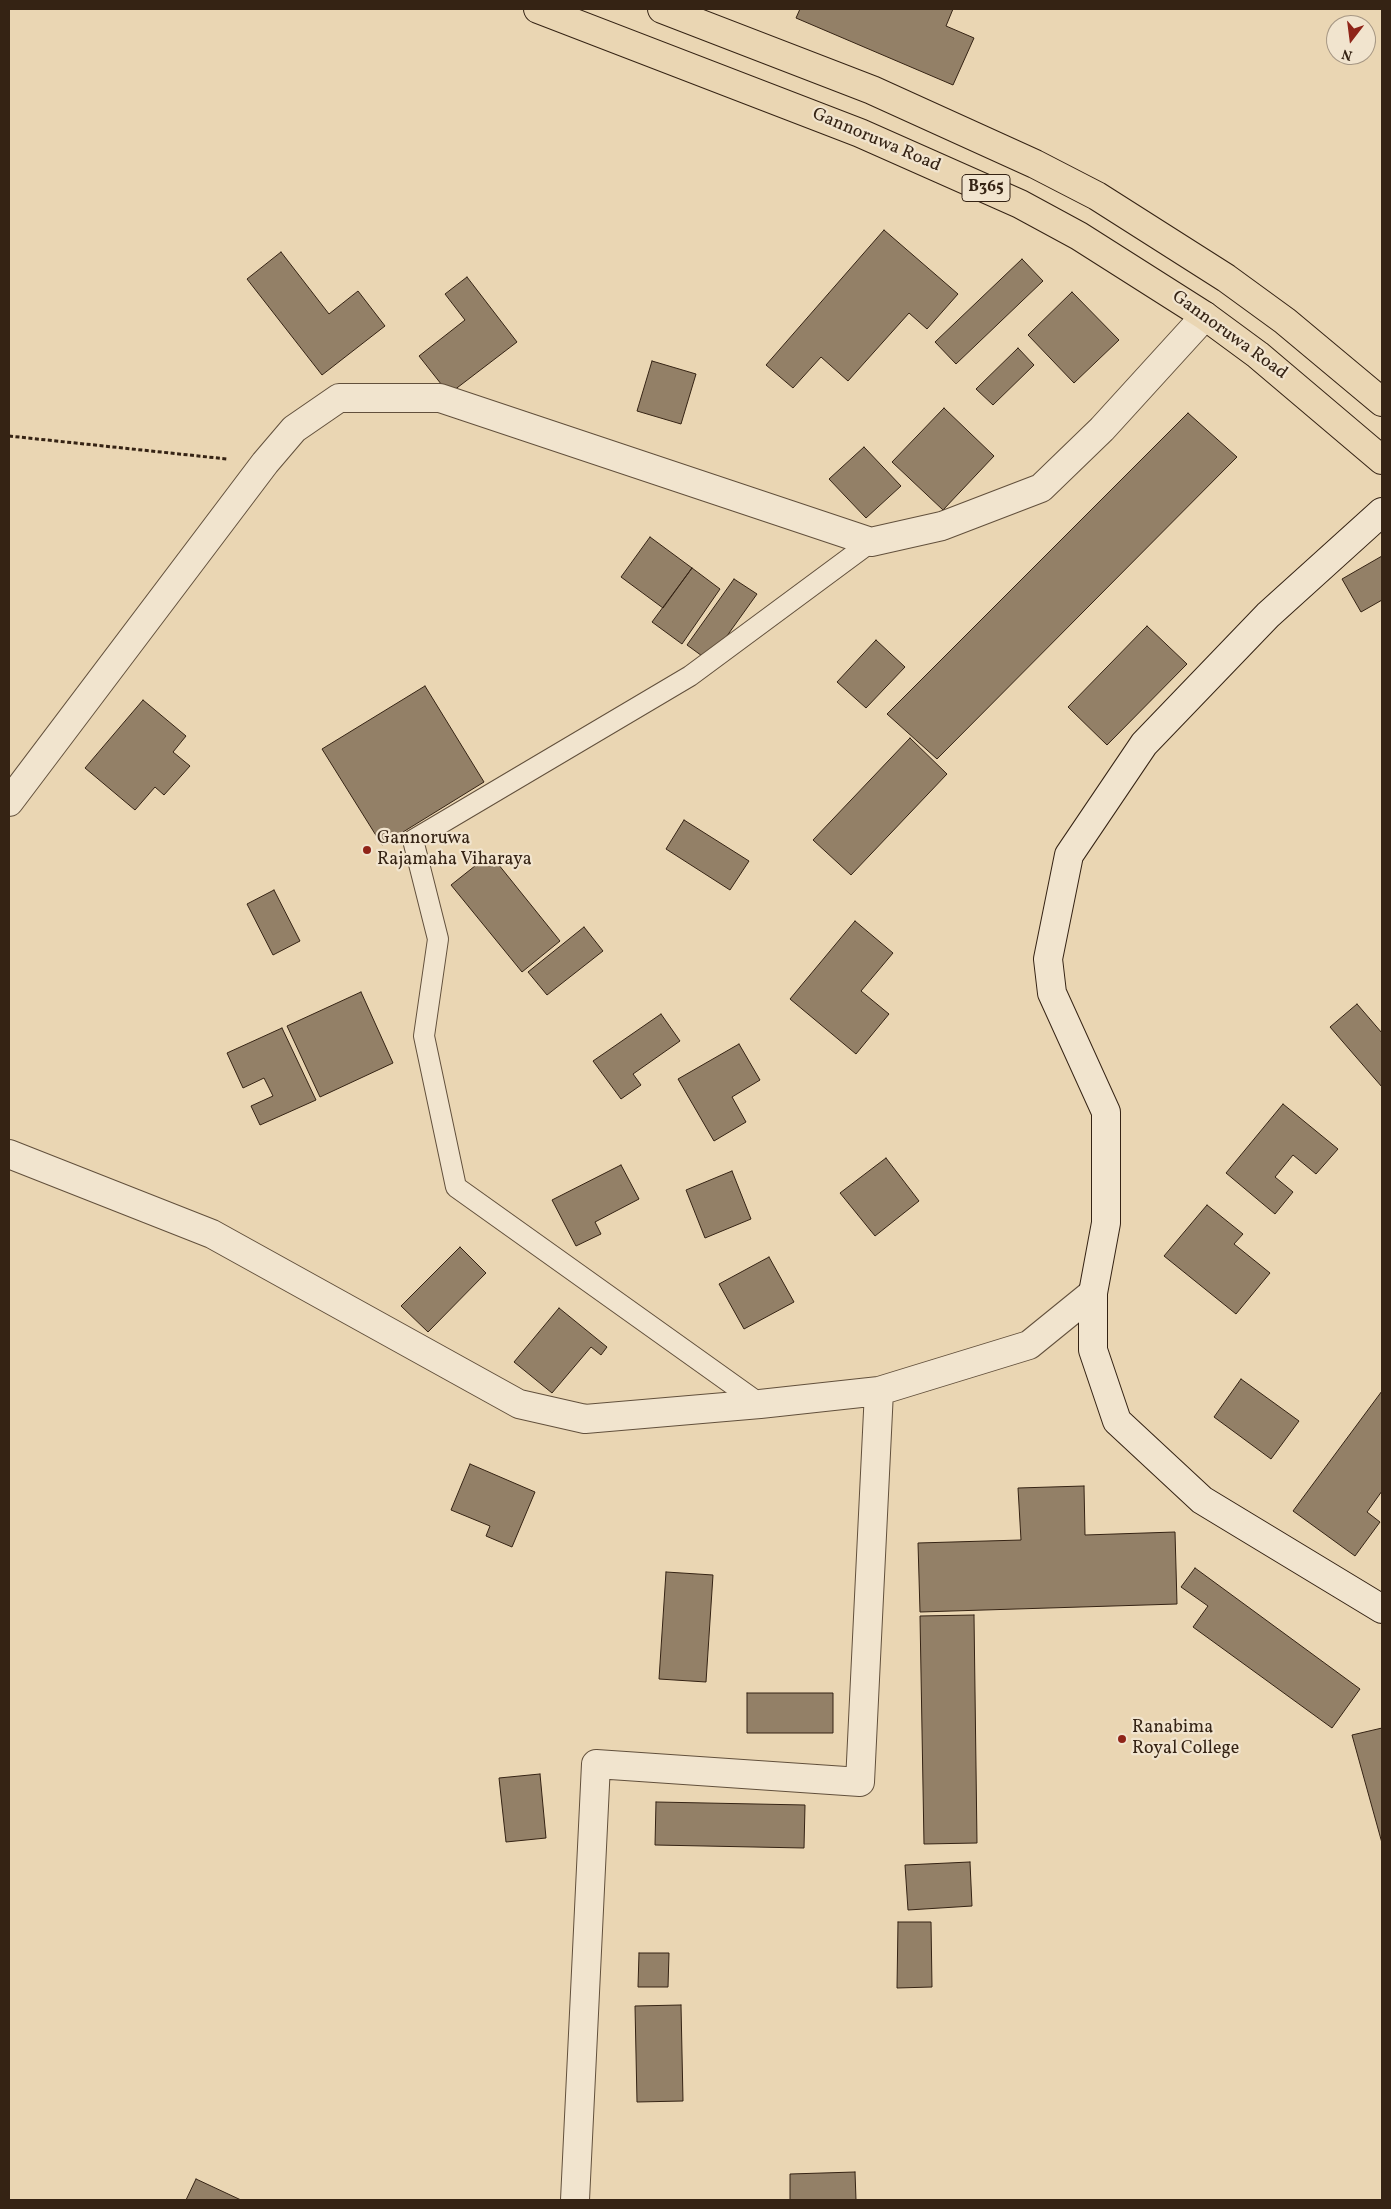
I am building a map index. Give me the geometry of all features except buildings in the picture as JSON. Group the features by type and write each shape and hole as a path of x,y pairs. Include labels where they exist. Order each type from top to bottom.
{"main road":[{"name":"Gannoruwa Road","path":"538,9 860,133 1020,204 1079,236 1205,316 1258,355 1382,460"},
{"name":"B365","path":"662,9 872,90 1019,156 1097,196 1226,278 1284,321 1382,402"}],"street":[{"path":"9,802 264,463 294,429 339,398 440,398 871,542 942,526 1041,488 1102,429 1205,316"},
{"path":"1382,512 1268,615 1144,744 1069,855 1048,959 1052,993 1106,1112 1106,1223 1093,1292 1093,1350 1117,1421 1202,1500 1382,1610"},
{"path":"9,1154 212,1234 519,1404 585,1419 760,1404 879,1390 1029,1345 1093,1292"},
{"path":"575,2200 596,1764 860,1782 879,1390"}],"lane":[{"path":"760,1404 456,1187 424,1036 438,939 413,840 690,676 871,542"}],"path":[{"path":"9,436 264,463"}],"place":[{"name":"Gannoruwa Rajamaha Viharaya","path":"367,850"},
{"name":"Ranabima Royal College","path":"1122,1739"}]}
